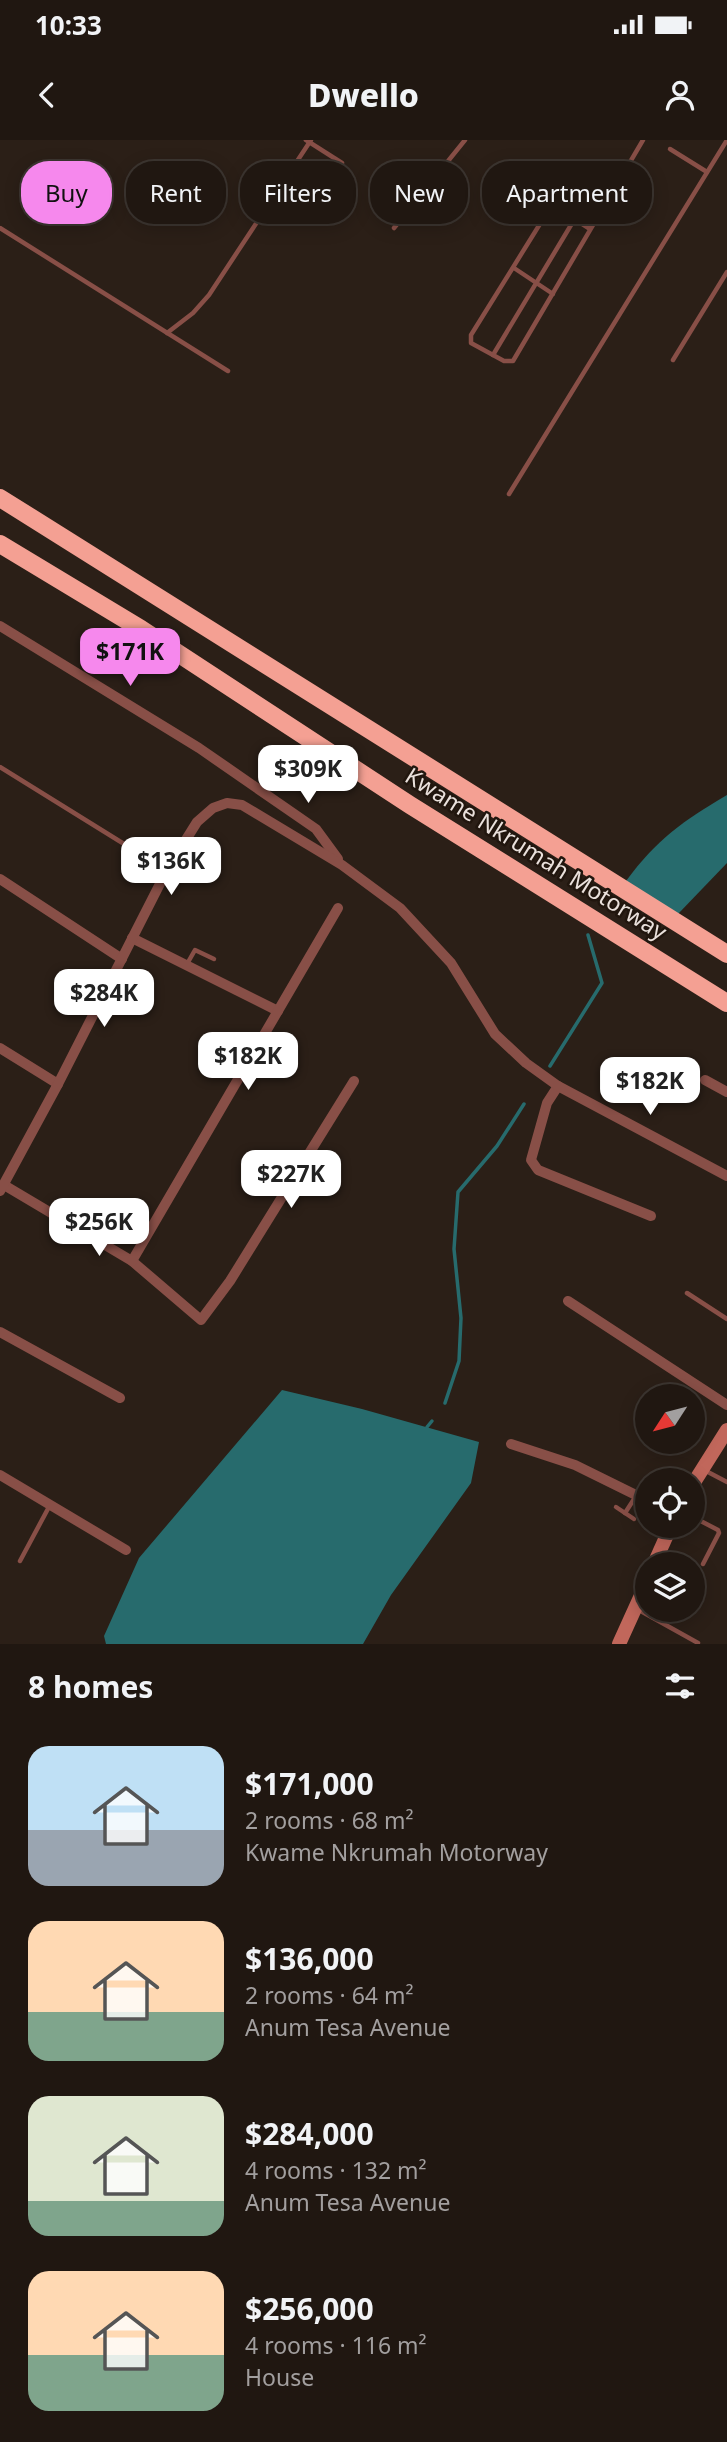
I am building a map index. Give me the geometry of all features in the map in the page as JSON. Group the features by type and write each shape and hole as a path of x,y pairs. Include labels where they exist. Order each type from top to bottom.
{"highway":[{"name":"Kwame Nkrumah Motorway","path":"0,498 727,954"},
{"name":"Kwame Nkrumah Motorway","path":"0,544 141,629 366,777 727,1003"}],"main road":[{"path":"703,1468 727,1430"},
{"path":"619,1644 635,1608"}],"street":[{"path":"0,626 199,748 316,829 342,865"},
{"path":"354,1081 230,1281 201,1320 132,1261 2,1188 167,870 197,822 213,808 227,803 242,805 342,865 400,908 451,963 495,1034 526,1063 558,1086 727,1176"},
{"path":"0,879 122,959"},
{"path":"132,1261 338,908"},
{"path":"132,939 278,1010"},
{"path":"0,1048 58,1084"},
{"path":"705,1080 727,1092"},
{"path":"558,1086 547,1103 531,1160 533,1166 651,1216"},
{"path":"568,1301 727,1405"},
{"path":"0,1332 120,1398"},
{"path":"511,1444 575,1465 635,1495"},
{"path":"0,1475 126,1550"}],"lane":[{"path":"394,228 465,140"},
{"path":"540,224 469,340 504,361 513,361 643,140"},
{"path":"509,494 727,140"},
{"path":"167,333 193,313 209,295 309,141 339,161"},
{"path":"670,149 708,172"},
{"path":"493,355 572,224"},
{"path":"581,224 590,229"},
{"path":"0,228 228,371"},
{"path":"514,268 553,294"},
{"path":"673,360 727,272"},
{"path":"0,767 167,870"},
{"path":"187,965 195,950 214,959"},
{"path":"687,1293 727,1319"},
{"path":"705,1471 727,1482"},
{"path":"625,1513 635,1497"},
{"path":"20,1561 50,1505"},
{"path":"616,1507 634,1520"},
{"path":"705,1523 719,1533 705,1560"},
{"path":"660,1622 698,1643"}],"water":[{"path":"727,795 727,863 678,914 626,881 660,842"},
{"path":"282,1390 479,1442 471,1483 391,1595 363,1644 106,1644 104,1636 139,1558"}],"waterway":[{"path":"550,1066 602,983 588,935"},
{"path":"445,1403 459,1361 461,1318 454,1249 458,1192 497,1146 524,1104"},
{"path":"427,1427 432,1421"}]}
